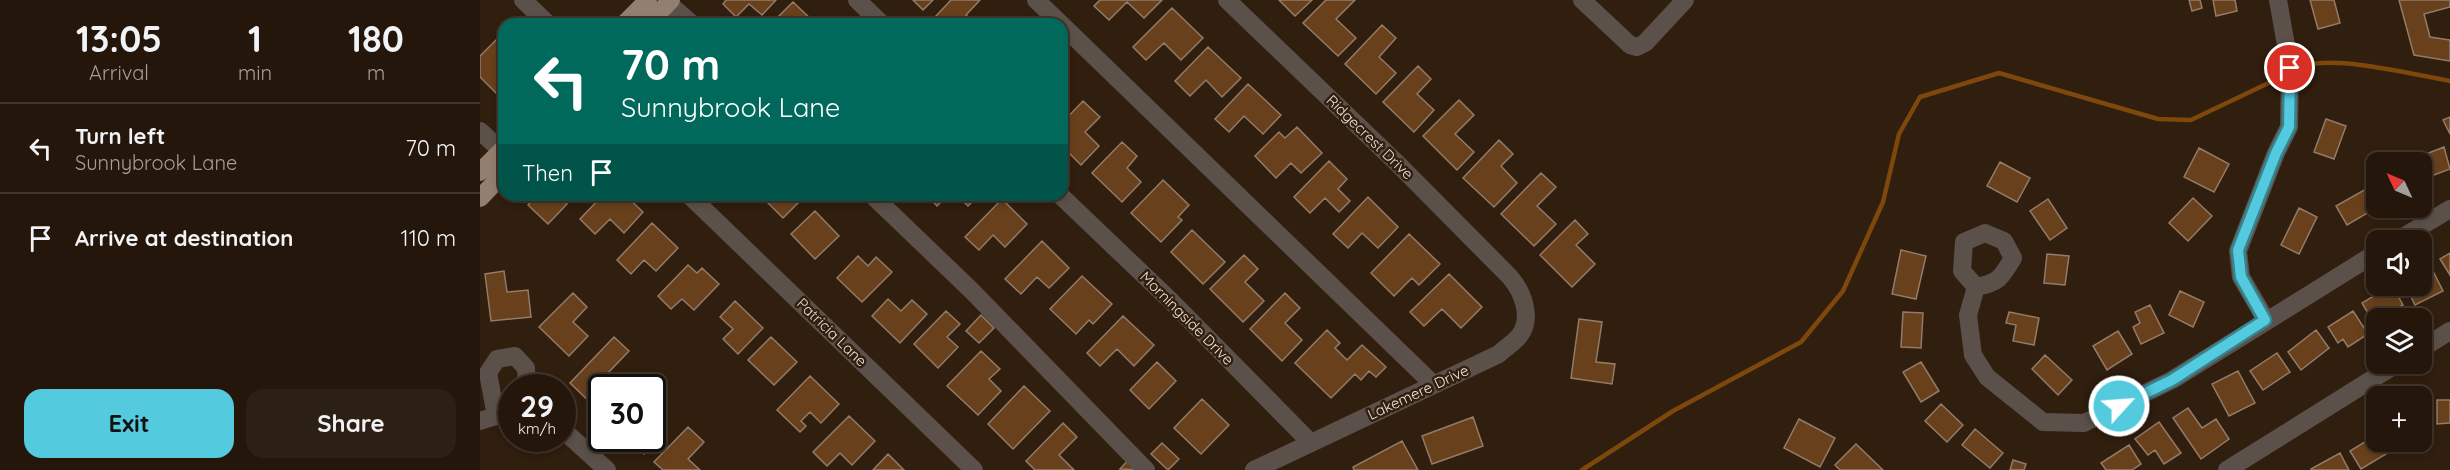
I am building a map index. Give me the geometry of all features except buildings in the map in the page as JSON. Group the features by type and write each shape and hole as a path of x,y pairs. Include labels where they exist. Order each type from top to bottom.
{"main road":[{"path":"630,18 648,0"},
{"path":"654,18 669,2"},
{"path":"480,172 498,156"},
{"path":"480,198 498,179"}],"street":[{"path":"523,0 542,18"},
{"path":"856,0 876,18"},
{"path":"1036,0 1056,18"},
{"name":"Ridgecrest Drive","path":"1227,0 1400,166 1510,277"},
{"path":"1582,0 1629,45 1637,47 1644,43 1685,0"},
{"path":"2265,320 2241,277 2238,250 2276,153 2289,127 2290,68 2278,0"},
{"path":"669,2 686,18"},
{"path":"1068,30 1434,385"},
{"path":"480,131 498,147"},
{"name":"Patricia Lane","path":"695,201 974,470"},
{"path":"878,201 972,291 1146,470"},
{"name":"Morningside Drive","path":"1066,201 1171,301 1311,443"},
{"path":"2414,230 2450,208"},
{"path":"1976,287 1968,315 1973,355 1987,377 2043,422 2084,423 2172,380 2366,259"},
{"name":"Lakemere Drive","path":"1254,470 1498,354 1521,334 1527,319 1521,289 1510,277"},
{"path":"2432,342 2450,331"},
{"path":"496,416 488,373 497,359 514,356 526,368 526,374"},
{"path":"2227,470 2380,374"},
{"path":"576,442 607,470"}],"waterway":[{"path":"2303,67 2316,64 2353,64 2450,81"},
{"path":"1582,470 1673,411 1801,342 1843,291 1883,202 1899,134 1920,97 1999,73 2158,119 2191,120 2277,79"}],"route":[{"path":"2119,406 2172,380 2265,320 2241,277 2238,250 2276,153 2289,127 2290,68"}]}
